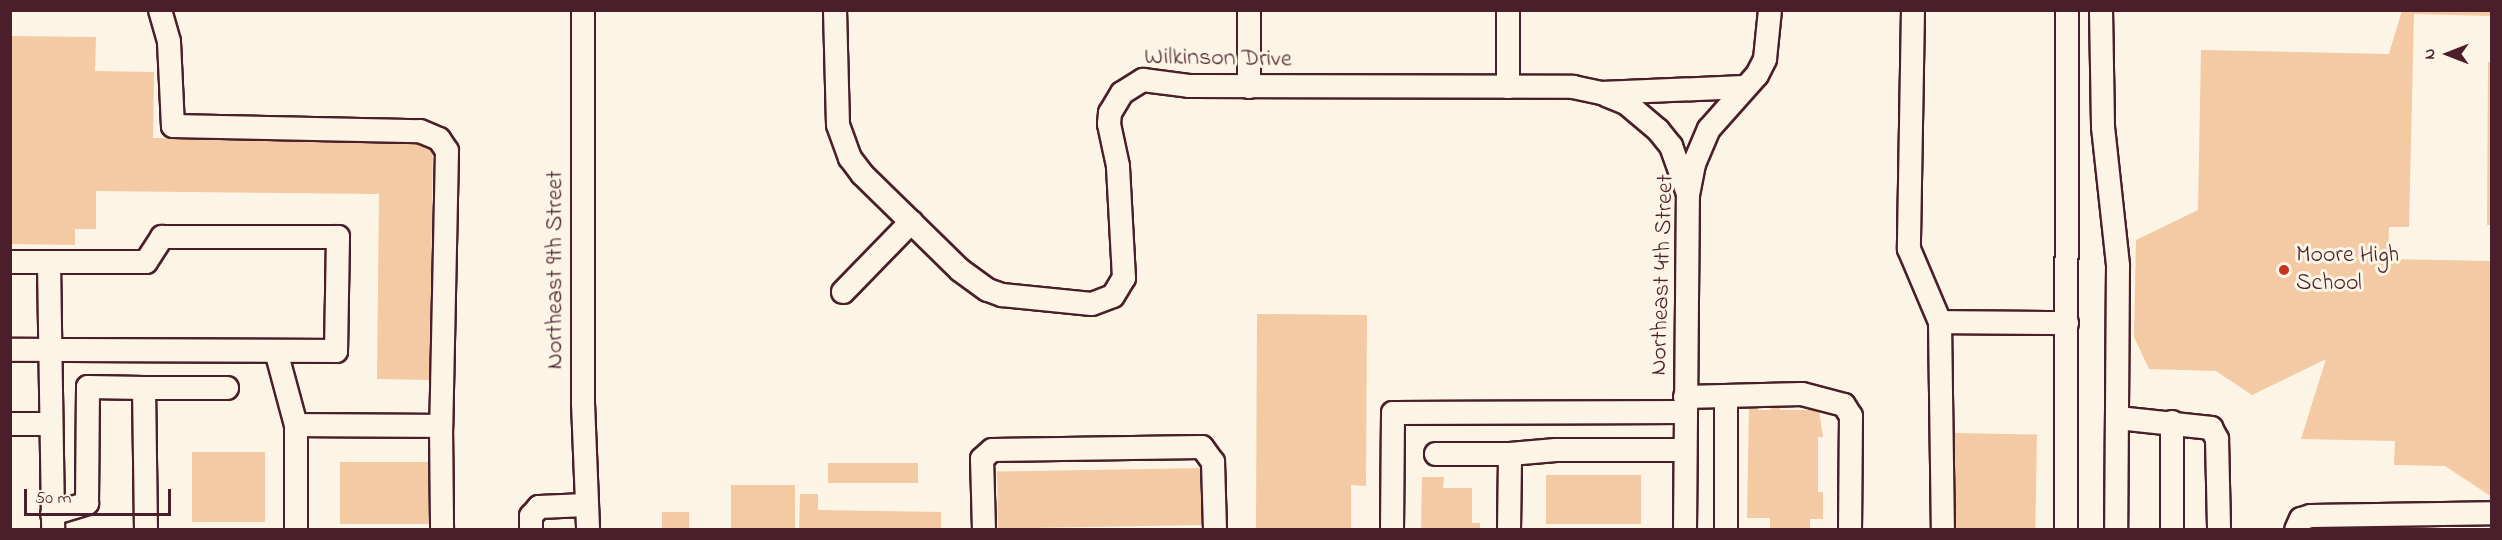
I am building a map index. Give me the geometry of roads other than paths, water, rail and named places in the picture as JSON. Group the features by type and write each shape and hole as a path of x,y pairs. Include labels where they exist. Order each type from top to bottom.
{"street":[{"path":"160,10 169,42 172,126 420,131 439,139 447,151 441,426 442,530"},
{"name":"Northeast 9th Street","path":"583,10 588,530"},
{"name":"Wilkinson Drive","path":"836,10 838,125 841,138 862,174 960,270 988,290 1002,295 1092,304 1105,301 1119,288 1126,265 1119,226 1119,166 1109,124 1116,102 1122,93 1143,80 1189,86 1249,87 1573,87 1601,93 1744,87"},
{"path":"1249,10 1249,87"},
{"path":"1508,10 1508,87"},
{"name":"Northeast 4th Street","path":"1685,530 1688,195 1701,144 1719,115 1766,59 1770,10"},
{"path":"1913,10 1909,249 1940,322 1943,530"},
{"path":"2066,530 2067,10"},
{"path":"2101,10 2103,127 2118,266 2116,530"},
{"path":"1601,93 1626,103 1658,130 1671,146 1688,195"},
{"path":"843,292 910,222"},
{"path":"10,262 146,262 162,237 338,237 336,351 10,350"},
{"path":"49,263 52,522 87,503 88,387 227,388"},
{"path":"1940,322 2067,322"},
{"path":"276,351 296,425 296,530"},
{"path":"144,388 146,530"},
{"path":"1392,530 1393,413 1685,404 1726,396 1802,394 1844,405 1851,416 1850,530"},
{"path":"1726,396 1726,530"},
{"path":"2118,418 2211,428 2217,439 2218,530"},
{"path":"2172,422 2172,530"},
{"path":"10,424 51,424"},
{"path":"296,425 441,426"},
{"path":"984,530 982,459 992,450 1202,447 1213,462 1215,530"},
{"path":"1436,454 1510,454 1556,450 1685,450"},
{"path":"1509,530 1510,454"},
{"path":"531,530 531,516 539,507 586,505"},
{"path":"2296,530 2301,519 2311,516 2492,513"}],"place":[{"name":"Moore High School","path":"2284,270"}]}
